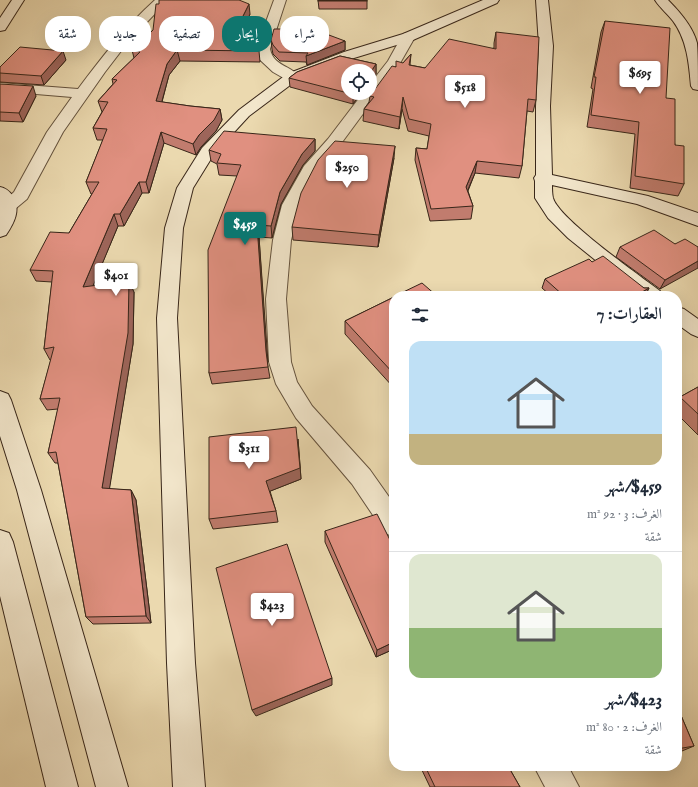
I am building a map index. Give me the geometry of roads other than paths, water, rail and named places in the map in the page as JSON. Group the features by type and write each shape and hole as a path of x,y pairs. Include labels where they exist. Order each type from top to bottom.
{"street":[{"path":"0,27 18,0"},
{"path":"0,231 9,212 5,199 21,195 55,132 123,39 140,20 162,0"},
{"path":"280,0 263,49 265,58 278,70 292,77"},
{"path":"189,787 181,664 167,318 174,228 185,188 208,151 244,113 292,77 349,55 408,37 493,0"},
{"path":"542,0 546,46 542,178 544,198 554,214 574,234 647,291"},
{"path":"662,0 677,16 688,35 694,56 698,86"},
{"path":"389,518 361,477 304,412 287,384 280,362 276,299 282,240 291,204 310,169 334,142 394,62 408,37"},
{"path":"0,87 83,94"},
{"path":"542,178 634,199 682,213 698,220"},
{"path":"682,318 698,329"},
{"path":"0,400 29,490 112,787"},
{"path":"0,542 62,787"},
{"path":"553,771 563,787"}]}
